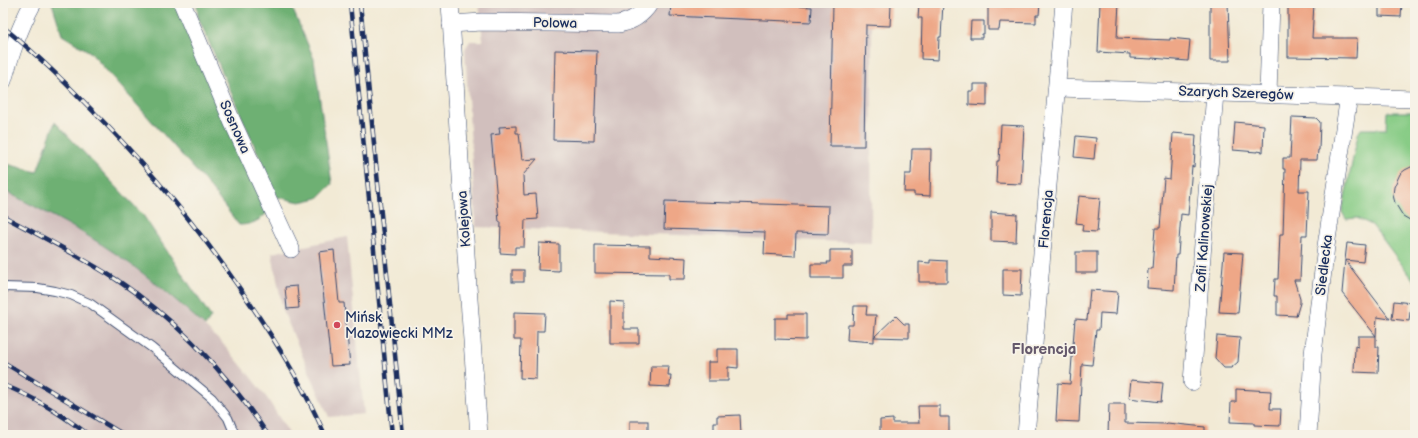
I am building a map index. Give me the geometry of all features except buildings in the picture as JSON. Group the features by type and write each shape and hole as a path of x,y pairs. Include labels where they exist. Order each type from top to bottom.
{"street":[{"path":"3,81 17,38 33,3"},
{"name":"Sosnowa","path":"182,3 232,121 291,249"},
{"name":"Kolejowa","path":"450,3 479,435"},
{"name":"Polowa","path":"451,24 482,22 618,24 625,23 638,17 645,11 650,3"},
{"name":"Florencja","path":"1026,435 1064,3"},
{"path":"1268,94 1271,3"},
{"name":"Szarych Szeregów","path":"1057,88 1415,99"},
{"name":"Zofii Kalinowskiej","path":"1192,382 1215,93"},
{"name":"Siedlecka","path":"1308,435 1313,354 1323,269 1349,96"}],"lane":[{"path":"3,287 38,288 55,291 71,295 91,304 152,348 212,398 228,418 235,435"}],"shaded area":[{"path":"479,3 872,3 871,243 476,227 465,49 470,41 483,41"},
{"path":"3,190 55,217 106,247 158,285 184,307 226,347 246,371 267,398 290,435 3,435"},
{"path":"347,237 364,414 329,417 283,311 272,253"}],"green space":[{"path":"52,3 177,3 268,212 255,222 239,225 205,181 90,52 62,35"},
{"path":"197,3 290,3 314,59 332,184 318,198 300,202 277,197 198,17"},
{"path":"1387,112 1415,112 1415,282 1372,225 1357,218 1346,219 1342,212 1358,134 1361,129 1386,129"},
{"path":"55,122 143,215 211,317 205,326 156,284 92,238 3,190 3,163 37,172"}],"railway":[{"path":"350,3 392,435"},
{"path":"360,3 403,435"},
{"path":"3,27 67,84 108,126 167,192 221,262 274,340 296,377 325,435"},
{"path":"3,216 103,271 139,296 160,313 181,331 218,370 236,391 268,435"},
{"path":"3,362 124,435"},
{"path":"3,385 48,407 89,435"}],"place":[{"name":"Mińsk Mazowiecki MMz","path":"337,325"}],"district":[{"name":"Florencja","path":"1044,349"}]}
